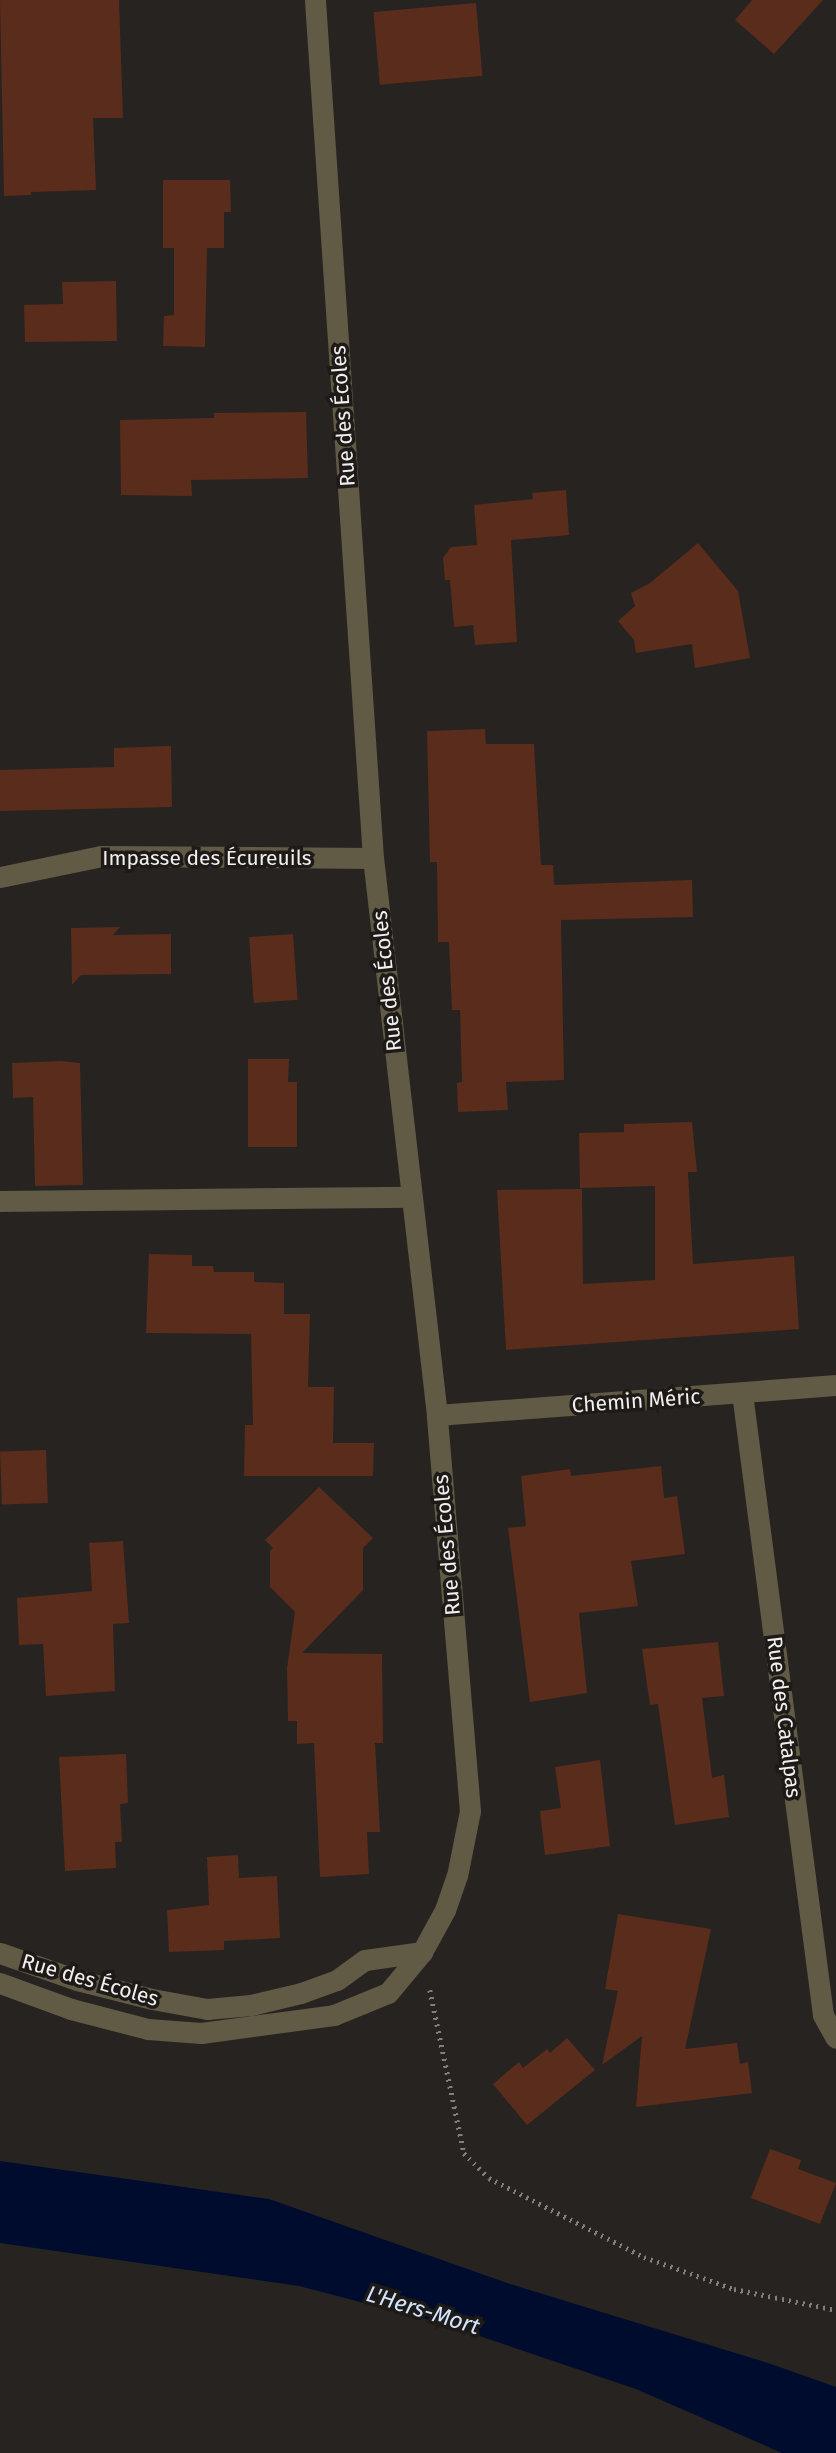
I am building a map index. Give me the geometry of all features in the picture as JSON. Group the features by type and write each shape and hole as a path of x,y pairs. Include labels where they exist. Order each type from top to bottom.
{"street":[{"name":"Rue des Écoles","path":"0,1983 71,2009 148,2029 201,2032 334,2015 388,1993 422,1952 444,1910 457,1876 470,1811 437,1415 373,858 315,0"},
{"name":"Impasse des Écureuils","path":"0,877 101,856 373,858"},
{"path":"0,1202 412,1197"},
{"name":"Chemin Méric","path":"437,1415 836,1385"},
{"name":"Rue des Catalpas","path":"742,1393 823,2015 836,2038"},
{"name":"Rue des Écoles","path":"0,1954 78,1980 152,1999 207,2009 251,2005 301,1993 337,1980 365,1960 422,1952"}],"path":[{"path":"422,1952 464,2153 488,2178 644,2257 734,2290 836,2310"}],"water":[{"name":"L'Hers-Mort","path":"0,2161 269,2199 510,2284 768,2363 836,2387 836,2453 782,2453 636,2389 441,2323 299,2286 0,2243"}],"building":[{"path":"0,0 119,0 123,118 93,118 96,190 31,192 31,195 4,196"},
{"path":"752,0 823,0 774,54 735,20"},
{"path":"476,3 482,76 380,85 373,12"},
{"path":"163,180 230,180 231,212 224,212 224,248 207,248 205,347 163,346 164,316 174,315 174,248 163,248"},
{"path":"116,281 117,341 25,342 24,305 63,304 62,282"},
{"path":"306,412 308,478 191,480 192,496 121,495 120,420 214,418 214,413"},
{"path":"566,490 569,535 511,540 517,642 475,645 473,625 454,627 450,580 445,580 443,558 451,547 477,545 474,505 533,499 532,493"},
{"path":"698,543 738,591 750,658 695,668 692,644 636,653 634,640 618,621 635,606 631,593 650,583"},
{"path":"485,729 486,744 534,744 541,865 553,865 554,885 692,880 693,917 561,920 564,1080 506,1082 508,1110 458,1112 457,1083 462,1082 460,1010 452,1010 449,942 438,942 437,862 430,862 427,731"},
{"path":"171,746 172,807 0,811 0,770 114,767 114,748"},
{"path":"120,927 113,935 171,934 171,974 81,975 72,985 71,928"},
{"path":"293,934 298,1000 254,1003 249,937"},
{"path":"248,1059 289,1059 288,1082 297,1082 297,1147 248,1147"},
{"path":"12,1063 80,1063 83,1185 35,1186 33,1097 13,1098"},
{"path":"692,1122 697,1172 688,1172 693,1264 794,1256 799,1329 506,1350 497,1190 582,1189 583,1284 655,1280 655,1186 580,1188 579,1133 624,1132 624,1124"},
{"path":"149,1254 192,1255 192,1266 213,1266 214,1272 254,1272 254,1282 284,1283 284,1314 310,1314 308,1387 334,1387 333,1443 374,1443 373,1476 244,1476 245,1425 253,1425 251,1334 146,1333"},
{"path":"46,1450 48,1503 2,1505 0,1452"},
{"path":"661,1466 664,1498 677,1496 685,1554 631,1561 638,1606 579,1613 587,1693 530,1702 508,1528 526,1526 521,1476 570,1469 571,1476"},
{"path":"319,1487 373,1538 363,1548 363,1590 302,1653 382,1654 383,1743 375,1743 380,1832 367,1832 369,1874 320,1877 314,1743 297,1744 297,1721 288,1721 287,1668 295,1612 270,1587 270,1551 273,1548 265,1540"},
{"path":"123,1541 129,1623 113,1624 115,1691 46,1696 43,1644 19,1645 17,1598 92,1591 89,1543"},
{"path":"718,1642 724,1696 702,1698 712,1778 724,1775 729,1817 675,1825 658,1704 650,1705 642,1649"},
{"path":"126,1754 128,1803 120,1804 122,1842 115,1842 116,1868 65,1871 59,1757"},
{"path":"600,1760 610,1846 545,1855 540,1811 561,1808 555,1767"},
{"path":"238,1855 239,1878 277,1876 280,1938 224,1941 224,1950 169,1952 167,1910 209,1905 207,1857"},
{"path":"618,1914 711,1929 685,2049 737,2043 740,2064 748,2062 752,2093 636,2107 642,2036 602,2065 618,1991 605,1989"},
{"path":"567,2038 595,2070 527,2125 493,2084 519,2062 523,2068 547,2049 550,2053"},
{"path":"770,2149 801,2160 798,2169 836,2183 820,2224 751,2198"}]}
